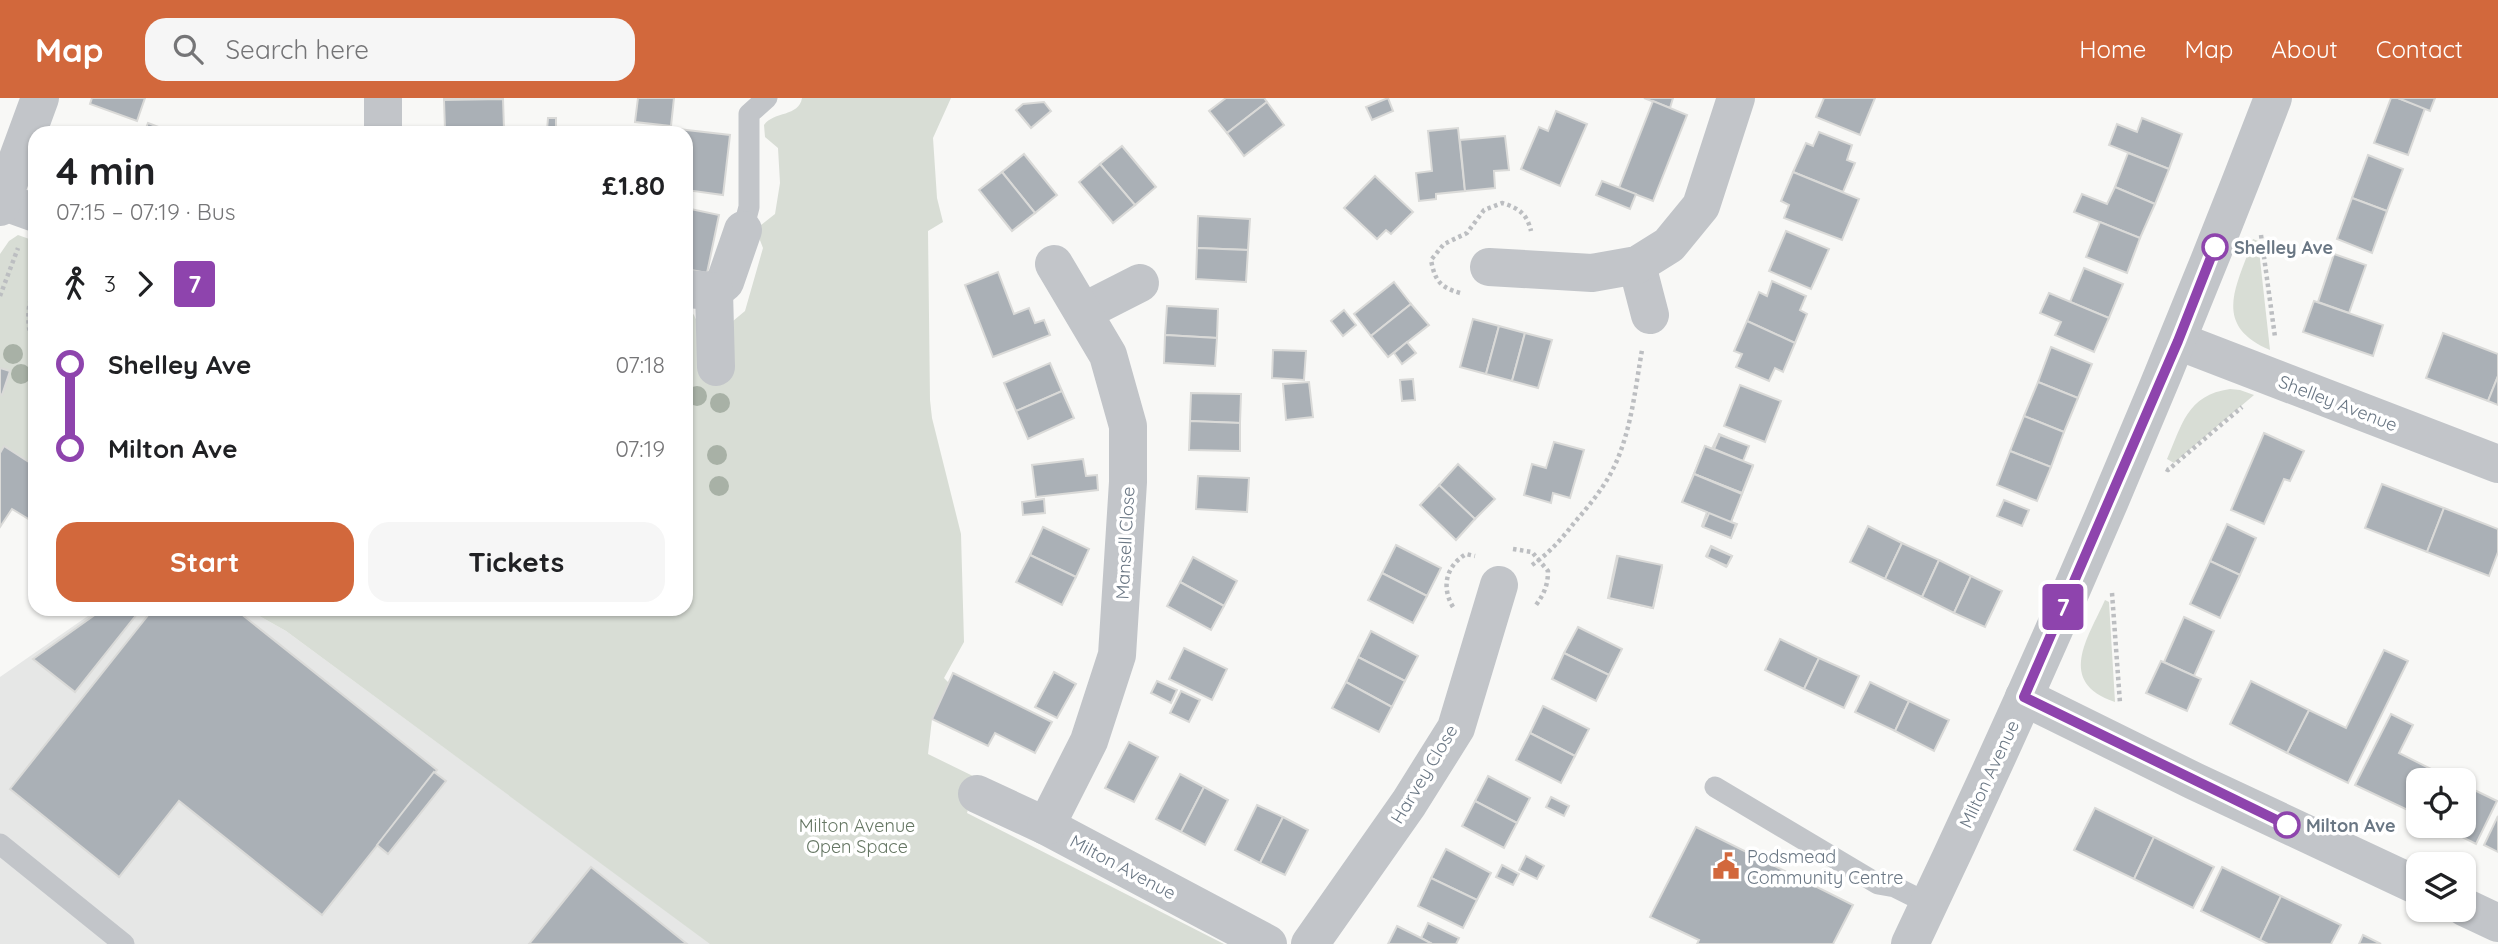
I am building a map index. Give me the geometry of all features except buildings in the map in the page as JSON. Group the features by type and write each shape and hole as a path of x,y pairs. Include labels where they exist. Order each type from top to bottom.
{"street":[{"path":"34,126 40,98"},
{"path":"383,98 383,126"},
{"path":"1489,267 1592,273 1637,265 1669,245 1701,206 1737,98"},
{"name":"Milton Avenue","path":"1910,944 2024,697 2130,453 2178,341 2273,98"},
{"path":"14,216 28,152"},
{"path":"716,367 700,290 725,282 743,230"},
{"name":"Mansell Close","path":"1046,826 1089,741 1117,655 1128,482 1128,426 1108,355 1054,264"},
{"path":"1637,265 1647,328"},
{"path":"1083,312 1140,283"},
{"name":"Shelley Avenue","path":"2178,341 2498,464"},
{"name":"Harvey Close","path":"1310,944 1409,803 1455,728 1497,564"},
{"path":"2024,697 2194,781 2406,880"},
{"name":"Milton Avenue","path":"977,794 1046,826 1268,944"},
{"path":"2476,913 2498,923"}],"lane":[{"path":"743,230 749,207 749,114 767,98"},
{"path":"1715,787 1878,884 1895,887 1929,904"},
{"path":"0,844 124,944"}],"path":[{"path":"0,296 14,216"},
{"path":"2260,223 2276,346"},
{"path":"28,306 28,330"},
{"path":"1459,615 1445,586 1448,574 1459,558 1466,554 1497,564 1525,550 1540,559 1543,558 1596,497 1613,470 1623,445 1647,328"},
{"path":"2130,453 2168,470 2244,405"},
{"path":"2112,582 2120,715"}],"shaded area":[{"path":"88,616 259,616 286,631 711,944 0,944 0,677"}],"green space":[{"name":"Milton Avenue Open Space","path":"802,98 951,98 933,138 937,198 943,222 928,231 930,400 932,418 961,534 964,642 944,678 949,683 932,719 928,754 977,778 967,813 1224,944 710,944 286,631 259,616 693,616 693,314 699,326 733,321 745,311 763,248 758,235 761,225 775,214 780,183 778,148 765,137 764,125 800,104"},
{"path":"18,235 28,239 28,461 5,446 0,453 0,254 9,241"},
{"path":"2253,239 2258,241 2270,350 2251,340 2234,316 2236,287"},
{"path":"2230,389 2254,395 2174,463 2167,459 2182,423 2195,405 2216,392"},
{"path":"2105,600 2109,602 2115,702 2097,693 2086,683 2081,671 2085,644"}],"bus line":[{"name":"7","path":"2215,247 2178,341 2024,697 2287,825"}],"place":[{"name":"Shelley Ave","path":"2215,247"},
{"name":"Milton Ave","path":"2287,825"},
{"name":"Podsmead Community Centre","path":"1726,866"}]}
